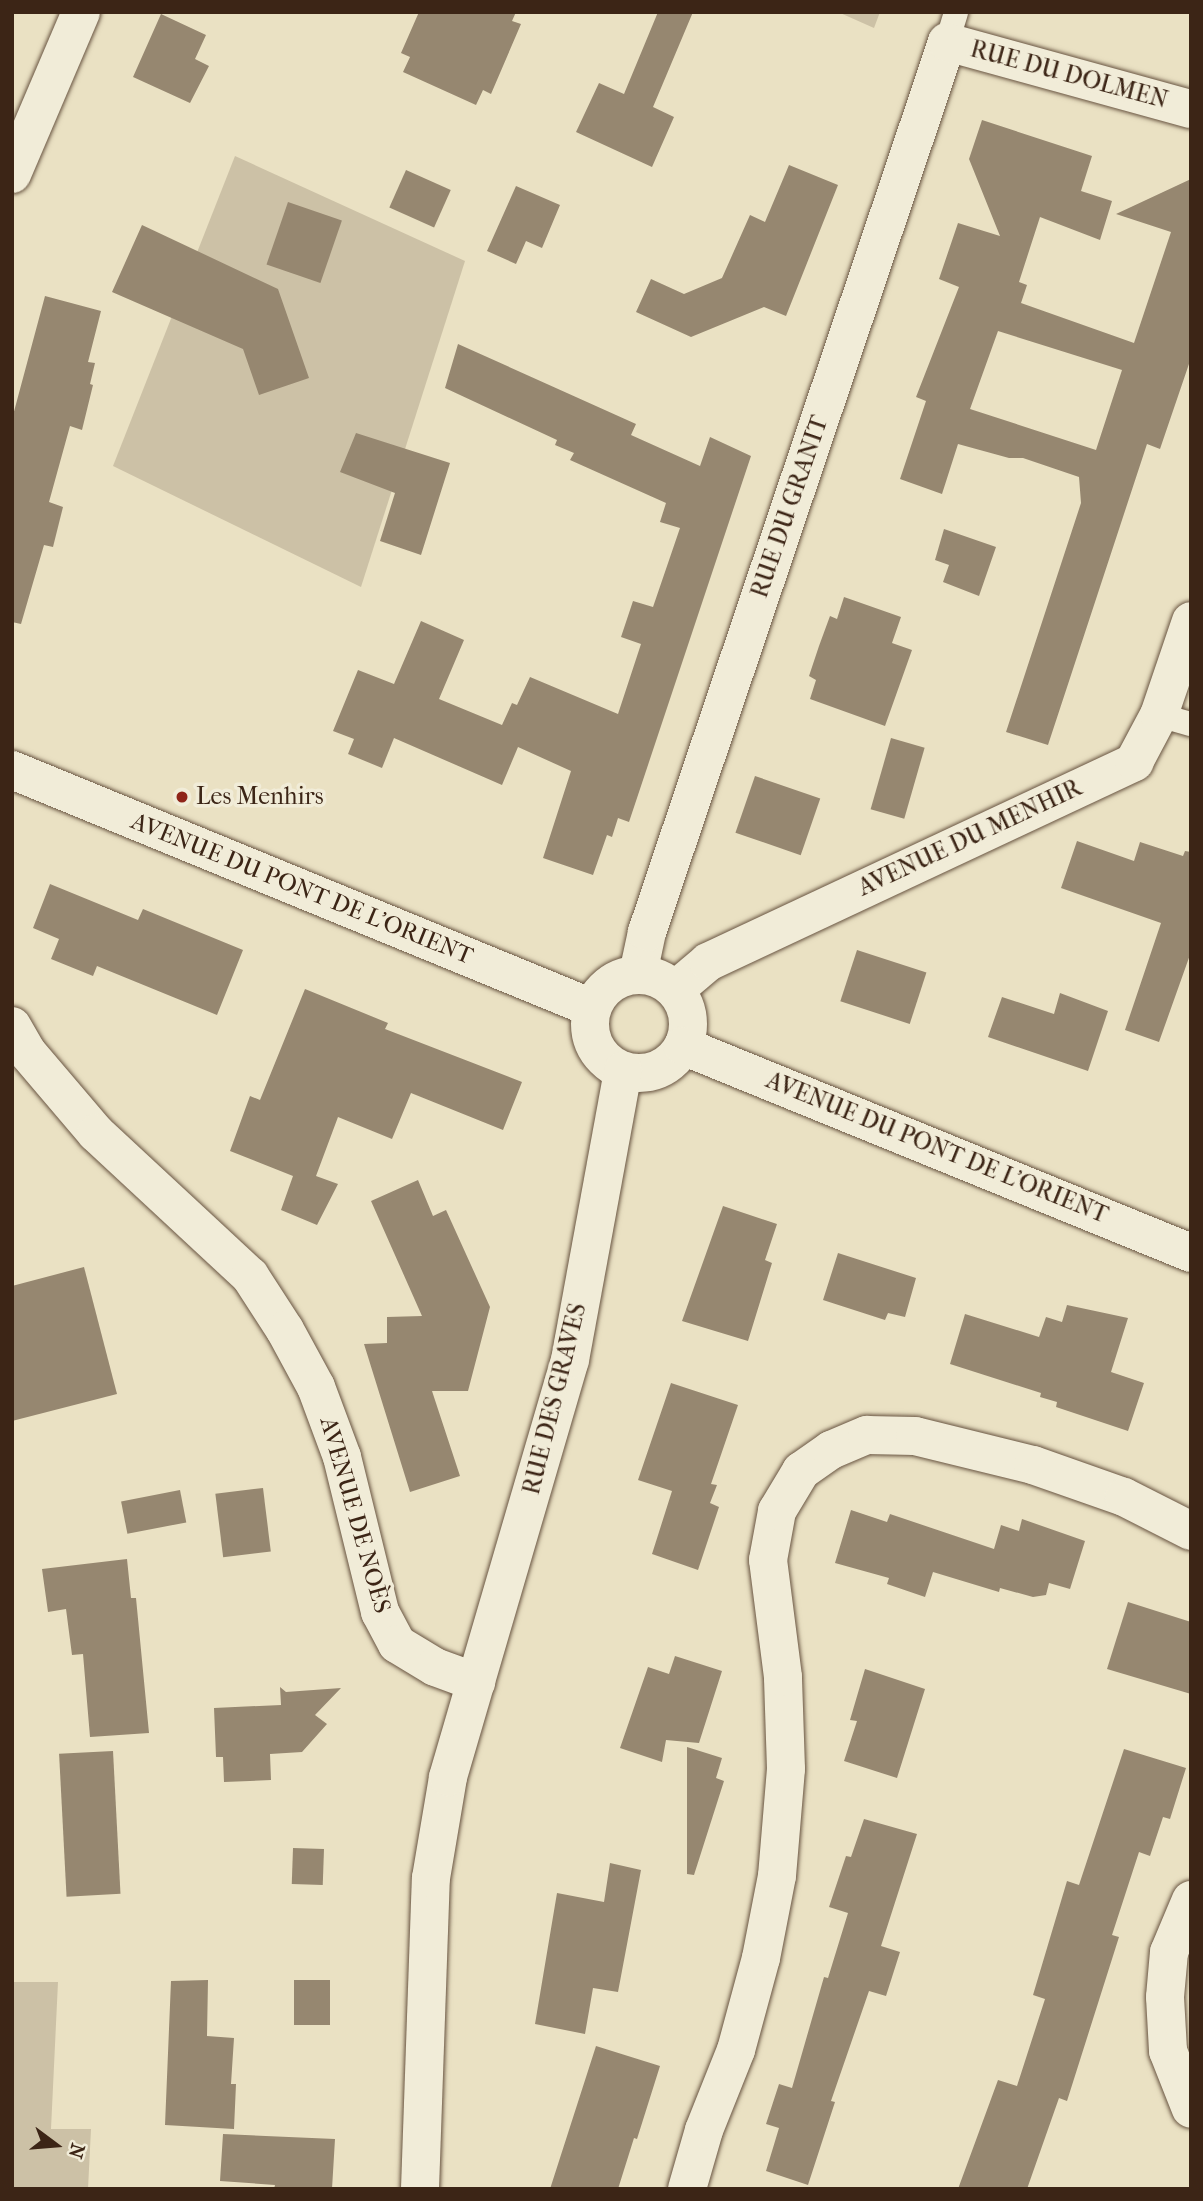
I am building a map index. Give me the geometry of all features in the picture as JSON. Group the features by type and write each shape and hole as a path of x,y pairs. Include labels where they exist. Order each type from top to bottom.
{"street":[{"path":"12,174 81,12"},
{"name":"RUE DU DOLMEN","path":"952,27 1191,109"},
{"name":"RUE DU GRANIT","path":"638,974 647,932 952,27"},
{"name":"AVENUE DU MENHIR","path":"675,990 708,962 1134,762 1175,719 1191,621"},
{"name":"AVENUE DU PONT DE L'ORIENT","path":"12,771 592,1008"},
{"path":"638,974 664,981 675,990 686,1011 687,1034 683,1046 664,1066 637,1073 623,1070 599,1053 590,1024 592,1008 609,984 638,974"},
{"name":"AVENUE DE NOÈS","path":"12,1026 27,1052 96,1133 250,1276 285,1330 316,1387 342,1457 380,1612 397,1644 435,1667 476,1682"},
{"name":"AVENUE DU PONT DE L'ORIENT","path":"683,1046 1191,1253"},
{"name":"RUE DES GRAVES","path":"476,1682 570,1360 623,1070"},
{"path":"687,2189 704,2130 736,2050 761,1958 777,1877 785,1756 783,1677 768,1560 777,1511 801,1471 831,1450 867,1435 915,1436 1033,1465 1124,1497 1191,1531"},
{"path":"420,2189 431,1878 448,1777 476,1682"},
{"path":"1191,1900 1169,1952 1165,1997 1168,2051 1191,2109"}],"shaded area":[{"path":"838,12 880,12 874,28"},
{"path":"235,156 465,261 361,587 113,466"},
{"path":"12,1982 58,1982 51,2129 91,2129 88,2189 12,2189"}],"building":[{"path":"419,12 516,12 512,21 521,24 491,94 483,90 476,105 403,72 410,57 401,53"},
{"path":"658,12 693,12 653,107 674,117 652,167 576,132 599,83 624,94"},
{"path":"161,14 206,35 195,59 209,66 190,103 133,77"},
{"path":"982,120 1092,156 1081,191 1112,201 1100,240 1040,217 1019,282 1027,285 1021,303 1134,343 1171,232 1116,214 1191,179 1191,358 1160,449 1147,444 1048,745 1006,732 1081,503 1079,477 1023,458 1009,458 958,444 942,494 900,479 926,401 916,397 959,287 939,279 958,223 1000,236 969,159","holes":["998,331 1122,370 1096,450 970,409"]},
{"path":"789,165 838,185 786,316 764,307 691,337 636,312 651,279 684,294 722,278 750,215 765,222"},
{"path":"406,170 451,190 434,227 389,207"},
{"path":"516,186 560,205 542,248 526,241 516,264 487,251"},
{"path":"288,202 342,221 320,283 267,264"},
{"path":"142,225 278,289 309,378 259,395 243,349 112,292"},
{"path":"45,296 101,311 88,362 95,363 90,384 93,385 82,430 70,426 49,502 63,507 53,547 44,545 21,624 12,622 12,419"},
{"path":"458,344 636,424 631,435 700,466 710,437 751,456 629,822 618,818 612,837 607,835 593,875 543,858 571,771 518,747 502,785 394,738 382,768 348,754 354,739 333,731 358,670 394,684 421,621 464,640 439,699 502,725 512,703 517,705 530,677 618,714 641,644 621,637 633,601 653,607 680,528 660,522 666,503 570,460 574,453 555,445 557,440 445,388"},
{"path":"356,433 450,463 421,555 380,541 395,493 340,472"},
{"path":"944,529 996,547 979,596 943,582 949,565 935,560"},
{"path":"844,597 901,617 892,643 912,650 885,726 810,699 816,680 809,676 830,616 837,619"},
{"path":"891,738 925,748 904,819 871,809"},
{"path":"755,776 820,798 801,855 735,833"},
{"path":"1077,841 1134,861 1140,842 1183,856 1185,851 1191,852 1191,952 1159,1042 1125,1030 1161,923 1061,888"},
{"path":"50,884 138,920 143,909 243,950 217,1015 97,966 93,976 51,959 59,939 33,928"},
{"path":"857,950 926,973 910,1024 840,1001"},
{"path":"305,989 388,1023 385,1029 522,1082 503,1130 411,1093 392,1139 338,1117 316,1176 338,1184 317,1225 281,1210 293,1176 230,1151 250,1096 260,1100"},
{"path":"1060,993 1108,1011 1088,1071 988,1037 1002,997 1054,1014"},
{"path":"418,1180 433,1216 446,1210 490,1307 468,1391 432,1391 460,1476 410,1492 364,1344 387,1343 387,1317 422,1316 371,1201"},
{"path":"723,1206 777,1224 765,1260 772,1263 748,1341 682,1321"},
{"path":"838,1253 916,1278 905,1317 888,1313 885,1320 823,1300"},
{"path":"84,1267 117,1394 12,1421 12,1286"},
{"path":"1067,1305 1128,1318 1111,1372 1144,1383 1128,1431 1056,1407 1057,1402 1040,1397 1041,1393 950,1364 965,1314 1039,1337 1046,1317 1062,1322"},
{"path":"671,1383 738,1405 711,1484 717,1485 710,1503 719,1507 698,1570 652,1554 672,1491 638,1480"},
{"path":"263,1488 271,1552 223,1557 215,1494"},
{"path":"180,1490 186,1522 127,1534 121,1501"},
{"path":"851,1510 887,1522 890,1514 994,1549 1001,1525 1019,1531 1022,1519 1085,1541 1070,1589 1049,1583 1046,1595 1033,1597 1000,1588 999,1592 933,1572 925,1597 887,1584 889,1578 835,1563"},
{"path":"127,1559 131,1598 136,1598 149,1733 90,1737 83,1654 72,1655 66,1609 48,1612 42,1569"},
{"path":"1128,1602 1191,1622 1191,1694 1107,1669"},
{"path":"675,1656 722,1671 699,1743 666,1740 662,1762 620,1748 648,1667 669,1674"},
{"path":"865,1669 925,1689 897,1778 844,1761 857,1721 850,1720"},
{"path":"280,1687 286,1692 341,1688 315,1715 327,1724 302,1752 270,1754 271,1780 224,1782 223,1757 216,1757 214,1708 281,1705"},
{"path":"687,1747 722,1758 716,1778 724,1781 694,1875 687,1874"},
{"path":"1124,1749 1186,1768 1170,1819 1163,1817 1150,1856 1139,1852 1112,1935 1119,1937 1067,2101 1059,2098 1027,2189 958,2189 998,2080 1017,2086 1045,1999 1033,1995 1067,1881 1079,1885"},
{"path":"113,1751 120,1894 67,1897 59,1754"},
{"path":"864,1819 917,1834 881,1946 900,1952 886,1996 869,1991 831,2101 835,2102 808,2185 766,2171 779,2128 766,2124 779,2084 792,2088 824,1977 828,1978 848,1913 829,1907 846,1856 851,1857"},
{"path":"293,1848 324,1849 323,1885 292,1884"},
{"path":"610,1863 641,1870 618,1992 593,1988 585,2034 535,2024 557,1893 604,1902"},
{"path":"208,1980 207,2036 234,2038 231,2084 236,2084 234,2129 165,2125 171,1981"},
{"path":"294,1980 330,1980 330,2025 294,2025"},
{"path":"596,2046 660,2066 637,2139 634,2138 618,2189 550,2189"},
{"path":"223,2134 335,2139 332,2189 274,2189 275,2185 220,2181"}],"place":[{"name":"Les Menhirs","path":"182,797"}]}
